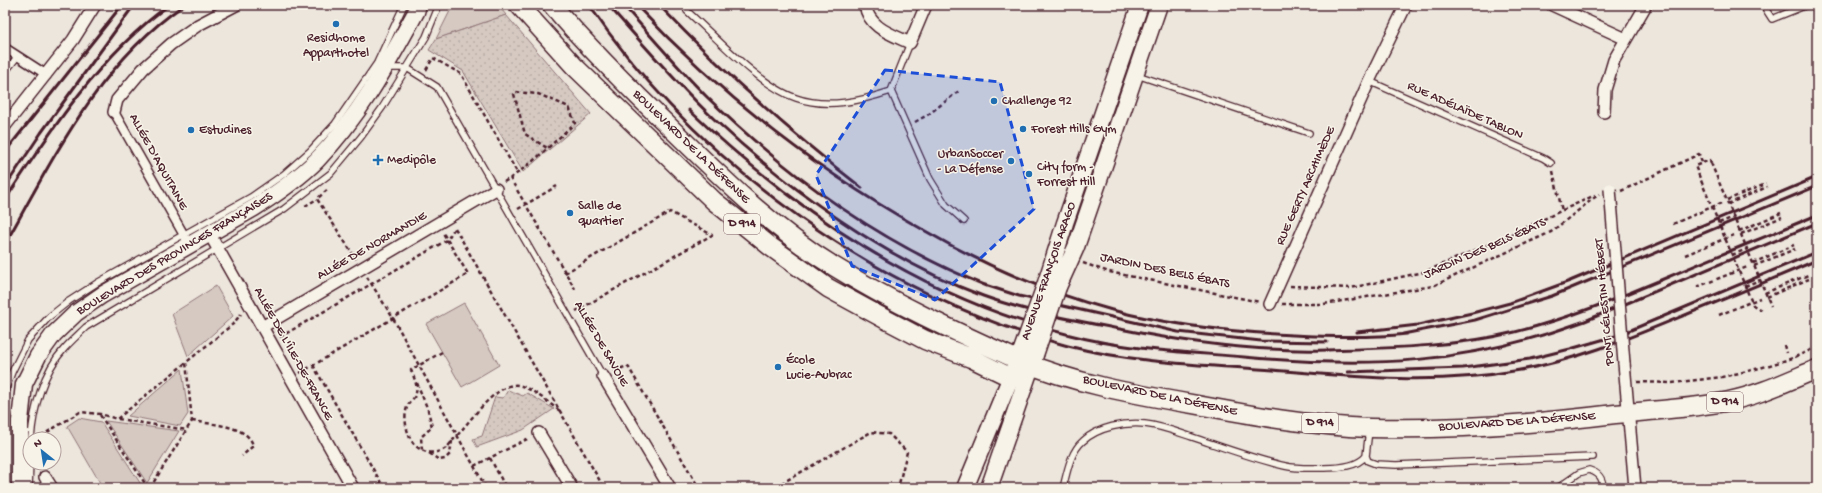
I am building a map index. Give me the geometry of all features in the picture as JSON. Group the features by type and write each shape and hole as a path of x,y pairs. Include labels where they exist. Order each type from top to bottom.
{"main road":[{"name":"BOULEVARD DES PROVINCES FRANÇAISES","path":"20,488 22,401 24,384 38,356 54,334 76,313 186,239 209,233 254,208 275,194 317,160 357,113 385,68 416,12 418,5"},
{"name":"BOULEVARD DE LA DÉFENSE","path":"519,5 575,67 714,201 771,247 828,288 883,318 925,340 971,358 1012,378"},
{"name":"BOULEVARD DE LA DÉFENSE","path":"552,5 615,73 743,197 784,231 834,266 883,295 929,319 1026,358 1121,391 1286,419 1369,428 1483,427 1687,407 1731,401 1776,386 1817,369"},
{"name":"AVENUE FRANÇOIS ARAGO","path":"990,488 1026,358 1052,285 1065,222 1140,5"},
{"name":"AVENUE FRANÇOIS ARAGO","path":"1052,285 1076,247 1160,5"},
{"name":"AVENUE FRANÇOIS ARAGO","path":"965,488 1012,378 1026,358"}],"street":[{"path":"5,126 47,75 73,40 95,5"},
{"name":"ALLÉE D'AQUITAINE","path":"186,239 114,112 117,100 143,69 171,44 198,25 236,5"},
{"path":"865,5 869,18 878,28 910,43 926,5"},
{"name":"RUE GERTY ARCHIMÈDE","path":"1270,304 1276,286 1369,81 1406,5"},
{"path":"1552,5 1626,39"},
{"path":"1604,112 1605,90 1614,60 1646,5"},
{"path":"5,48 47,75"},
{"name":"ALLÉE DE NORMANDIE","path":"262,327 460,211 496,188"},
{"name":"PONT CÉLESTIN HÉBERT","path":"1610,192 1635,488"},
{"name":"ALLÉE DE L'ÎLE-DE-FRANCE","path":"209,233 353,488"},
{"name":"ALLÉE DE SAVOIE","path":"603,376 670,488"},
{"path":"539,433 572,488"},
{"path":"46,476 52,488"}],"lane":[{"path":"5,396 6,388 12,372 28,340 49,317 68,301 97,283 186,239 251,198 284,174 310,151 335,124 377,63 404,5"},
{"path":"32,431 36,406 48,374 63,350 86,327 117,307 219,250 284,209 331,173 366,131 407,68 426,37 439,5"},
{"path":"686,5 687,11 755,73 779,91 796,98 813,102 847,102 865,99 892,91"},
{"path":"1763,5 1772,19 1807,5"},
{"path":"910,43 892,91 930,179 946,205 964,221"},
{"path":"5,72 18,56"},
{"path":"385,68 407,68"},
{"name":"ALLÉE DE SAVOIE","path":"407,68 422,76 437,87 603,376"},
{"path":"1136,74 1309,134"},
{"name":"RUE ADÉLAÏDE TABLON","path":"1369,81 1551,163"},
{"path":"1063,488 1069,464 1081,442 1098,432 1114,426 1131,424 1146,424 1170,429 1284,466 1342,466 1362,461 1366,456"},
{"path":"1369,428 1366,456 1368,461 1376,464 1396,465 1594,457"},
{"path":"1559,487 1579,473 1590,470 1600,475 1603,481 1603,488"},
{"path":"29,488 30,471"}],"path":[{"path":"422,76 433,58 461,74 518,174"},
{"path":"907,126 929,114 959,91"},
{"path":"496,188 518,174 575,123 569,107 538,94 516,92 514,94 525,134 547,148"},
{"path":"1599,194 1610,192 1698,154 1702,163"},
{"path":"1761,310 1753,305 1695,166 1710,160 1729,201 1739,231 1743,234 1747,249 1765,293 1769,296 1771,306"},
{"path":"1551,163 1562,211"},
{"path":"331,173 336,180 317,199 393,318 486,488"},
{"path":"510,178 575,289"},
{"path":"1729,201 1766,184"},
{"path":"510,213 557,186"},
{"path":"1729,201 1767,187"},
{"name":"JARDIN DES BELS ÉBATS","path":"1276,286 1351,288 1424,272 1497,241 1599,194"},
{"name":"JARDIN DES BELS ÉBATS","path":"1080,261 1109,272 1270,304 1324,304 1433,286 1551,232 1599,194"},
{"path":"1673,224 1721,203"},
{"path":"271,342 447,240 455,228 460,211"},
{"path":"565,273 670,212 712,235 569,315"},
{"path":"1739,231 1780,213"},
{"path":"1719,223 1734,217"},
{"path":"1743,234 1782,217"},
{"path":"291,378 468,274 438,224"},
{"path":"455,228 604,488"},
{"path":"1686,255 1734,235"},
{"path":"1753,262 1794,245"},
{"path":"1732,255 1747,249"},
{"path":"1754,266 1795,249"},
{"path":"1697,287 1747,266"},
{"path":"1765,293 1808,275"},
{"path":"1769,296 1809,279"},
{"path":"1745,286 1760,280"},
{"path":"1719,315 1760,298"},
{"path":"117,419 233,324 249,304"},
{"path":"1784,345 1786,353"},
{"path":"1626,383 1641,381 1651,383 1672,383 1722,377 1793,358 1817,347"},
{"path":"422,450 421,437 432,427 428,410 411,370 442,352"},
{"path":"100,414 149,488 192,421 186,362"},
{"path":"313,365 384,488"},
{"path":"603,376 627,366 629,368 699,488"},
{"path":"417,383 416,394 407,406 406,428 411,440 417,447 439,460 445,459 450,454 452,441"},
{"path":"429,453 435,453 446,448 490,398 505,387 512,385 524,386 560,411"},
{"path":"34,421 42,422 40,436 80,412 100,414 117,419 187,430"},
{"path":"192,421 238,429 252,441 253,446 242,456"},
{"path":"775,488 871,432 889,434 907,452 898,488"},
{"path":"474,466 539,433"},
{"path":"490,458 506,488"}],"highlighted area":[{"path":"885,70 1000,82 1034,209 935,300 852,266 816,175"}],"shaded area":[{"path":"453,5 498,5 506,15 436,39"},
{"path":"506,15 591,114 523,172 463,71 429,50 436,39"},
{"path":"216,286 233,316 188,356 172,314"},
{"path":"464,303 499,365 462,387 426,324"},
{"path":"182,369 188,414 180,426 128,416"},
{"path":"508,390 523,396 527,393 554,409 523,430 477,447 473,439 482,436 495,397 503,398"},
{"path":"79,418 101,422 142,488 103,488 67,426"},
{"path":"106,421 179,431 147,483"}],"railway":[{"path":"5,152 122,5"},
{"path":"5,187 41,133 134,5"},
{"path":"5,200 40,147 78,95 99,70 144,25 169,5"},
{"path":"5,244 61,145 103,83 127,55 154,28 184,5"},
{"path":"589,5 633,64 684,119 739,170 800,217 863,259 930,295 998,324 1068,346 1093,352 1144,360 1364,377 1424,379 1484,375 1537,367 1582,355 1668,322 1817,260"},
{"path":"608,5 686,91 743,145 773,171 806,196 875,243 947,281 1000,302 1051,315 1146,334 1223,346 1275,350 1328,350 1422,346 1492,337 1535,327 1593,308 1817,215"},
{"path":"623,5 707,97 770,154 803,180 873,228 910,250 987,286"},
{"path":"636,5 701,69 735,99 805,155 881,205 943,241 989,265 1062,295 1087,303 1135,316 1180,324 1247,332 1308,336 1365,337 1407,334"},
{"path":"659,5 707,54 757,100 835,167 862,188"},
{"path":"689,110 774,184 865,248 914,275 964,299 1016,319 1091,340 1157,350 1333,362 1417,360 1458,355 1499,347 1541,336 1585,321 1817,223"},
{"path":"1357,332 1418,325 1510,303 1570,281 1817,177"},
{"path":"1403,334 1475,320 1552,296 1817,186"},
{"path":"1348,372 1463,368 1530,359 1570,349 1619,335 1817,252"},
{"path":"982,284 1019,296 1178,332 1261,341 1327,342"}],"place":[{"name":"Residhome Apparthotel","path":"336,24"},
{"name":"Challenge 92","path":"994,101"},
{"name":"Forest Hills Gym","path":"1023,129"},
{"name":"Estudines","path":"191,130"},
{"name":"Medipôle","path":"378,160"},
{"name":"UrbanSoccer - La Défense","path":"1011,161"},
{"name":"City form - Forrest Hill","path":"1029,174"},
{"name":"Salle de quartier","path":"570,213"},
{"name":"École Lucie-Aubrac","path":"778,367"}]}
